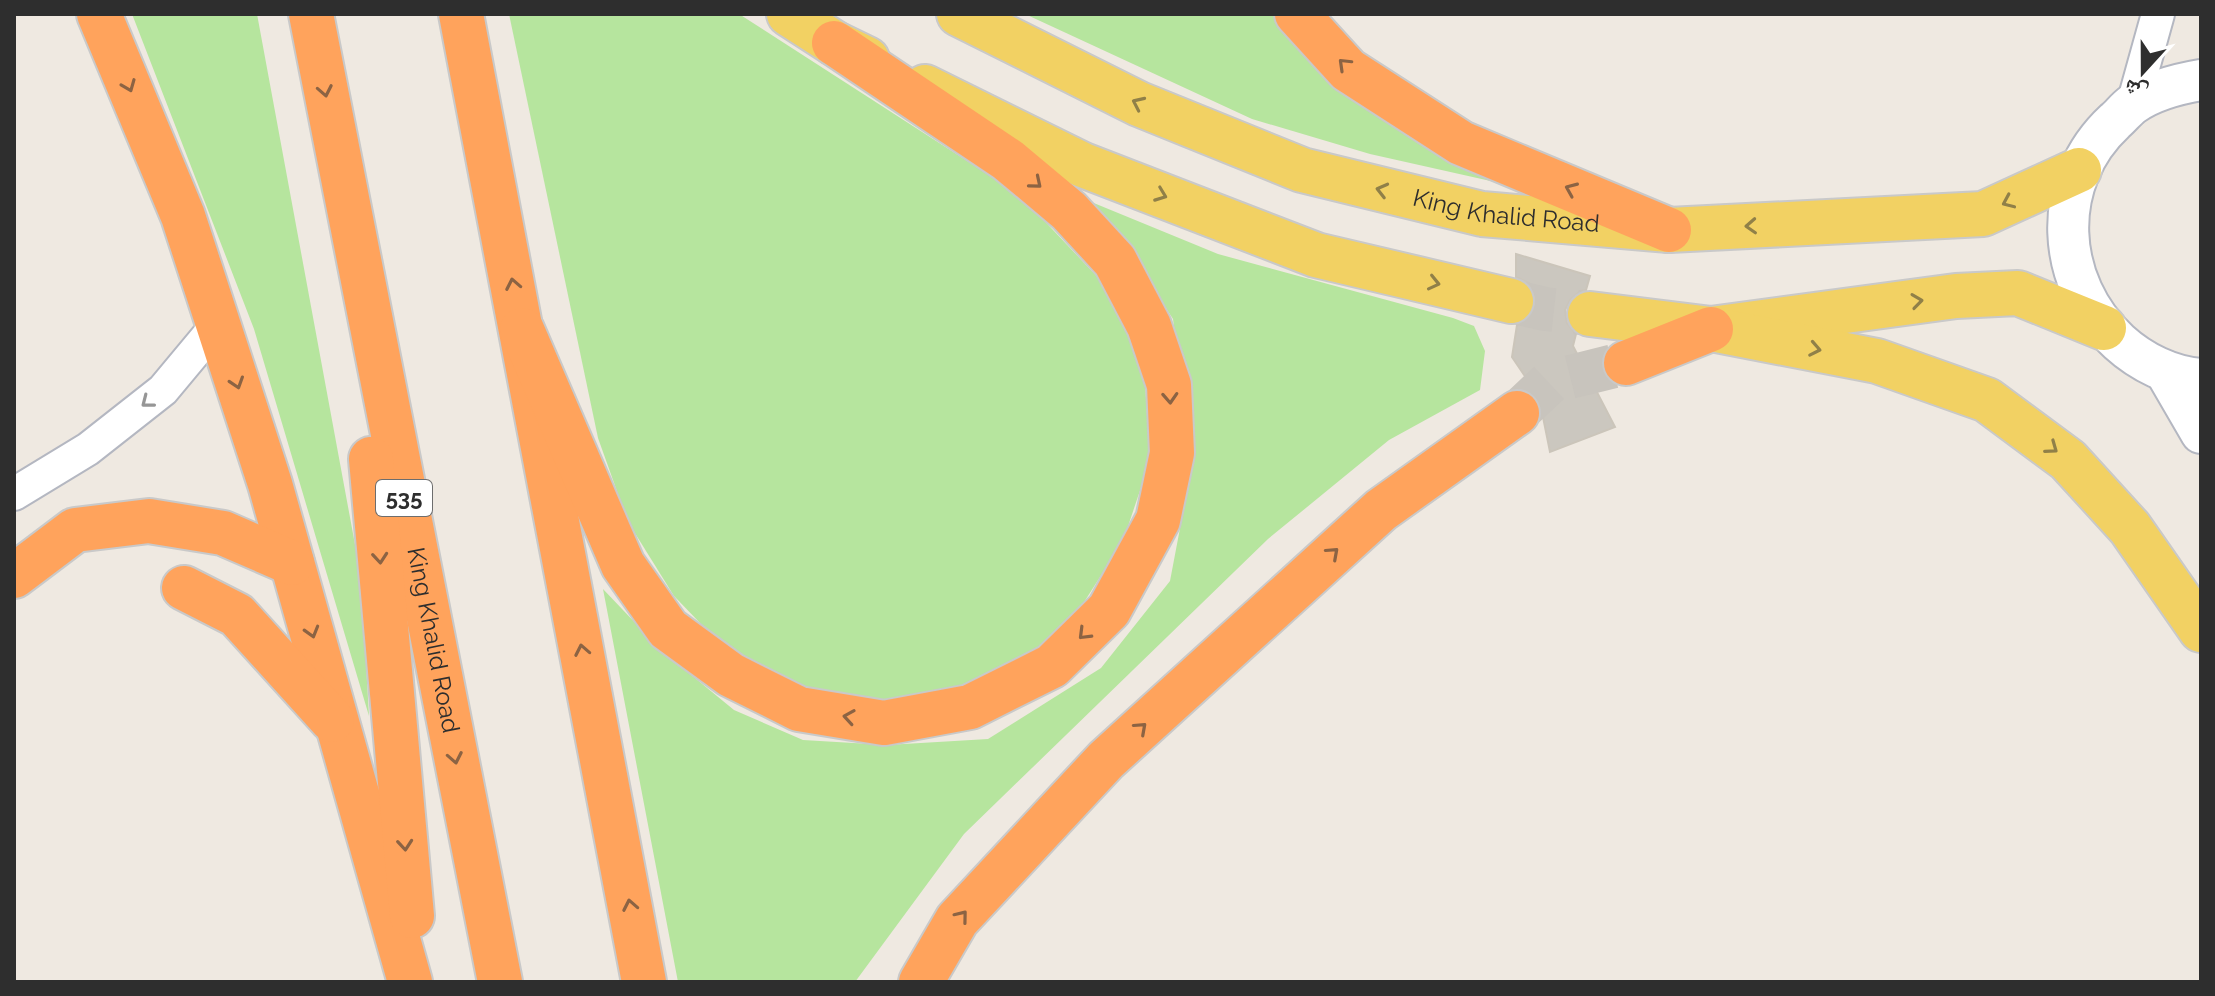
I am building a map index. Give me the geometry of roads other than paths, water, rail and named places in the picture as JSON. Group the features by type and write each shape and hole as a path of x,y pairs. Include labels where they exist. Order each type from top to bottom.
{"highway":[{"path":"99,14 183,216 270,484 410,982"},
{"name":"King Khalid Road","path":"311,14 500,982"},
{"path":"461,14 644,982"},
{"path":"1297,14 1348,70 1461,143 1669,230"},
{"path":"522,330 623,565 668,629 731,675 799,709 884,723 970,707 1052,666 1109,610 1158,520 1172,440 1169,385 1149,326 1115,261 1069,211 1008,160 834,43"},
{"path":"351,229 418,982"},
{"path":"1626,363 1711,329"},
{"path":"921,982 957,920 1106,760 1381,510 1517,413"},
{"path":"14,576 75,530 149,521 223,533 292,563"},
{"path":"184,588 237,615 338,728"}],"main road":[{"path":"789,14 834,43 1083,165 1316,255 1511,301"},
{"name":"King Khalid Road","path":"959,14 1139,104 1302,170 1482,214 1669,230 1983,214 2079,170"},
{"path":"1711,329 1956,296 2018,293 2104,328"},
{"path":"1590,314 1711,329 1877,361 1987,400 2068,460 2130,528 2201,630"}],"street":[{"path":"2133,104 2158,14"},
{"path":"2201,80 2174,84 2133,104 2101,134 2079,170 2068,211 2069,253 2081,293 2104,328 2132,353 2183,375 2201,433"},
{"path":"14,494 88,449 163,390 218,324"}],"tunnel":[{"path":"1511,301 1590,314"},
{"path":"1517,413 1550,382 1626,363"}]}
